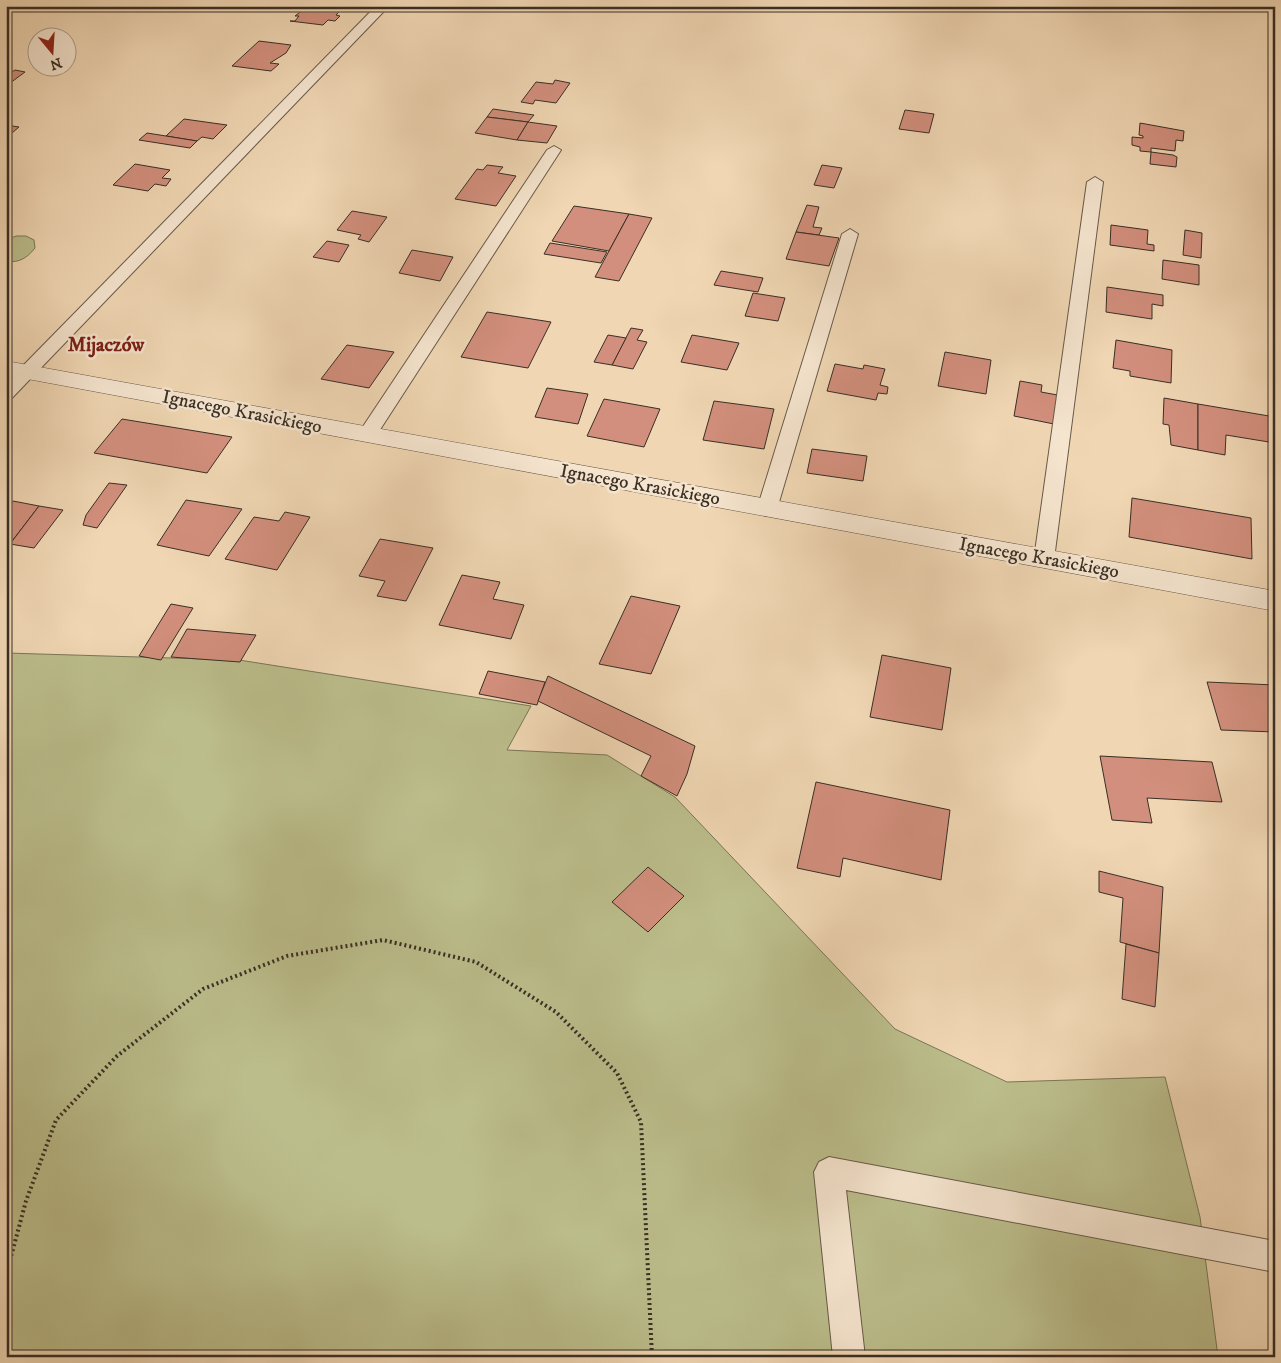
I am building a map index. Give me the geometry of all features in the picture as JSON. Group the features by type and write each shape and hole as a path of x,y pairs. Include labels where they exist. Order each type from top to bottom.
{"street":[{"name":"Ignacego Krasickiego","path":"17,370 1275,602"}],"lane":[{"path":"6,394 17,370 383,6"},
{"path":"367,435 554,150"},
{"path":"1044,559 1095,182"},
{"path":"767,508 850,234"},
{"path":"849,1357 830,1172 1275,1257"}],"path":[{"path":"6,1275 26,1201 56,1120 117,1056 203,989 287,956 383,940 476,962 556,1012 617,1073 641,1122 652,1357"}],"green space":[{"path":"16,236 26,236 34,240 35,248 22,259 6,262 6,240"},
{"path":"6,653 239,660 531,706 507,750 607,755 675,797 895,1029 1007,1082 1165,1077 1200,1217 1218,1357 6,1357"}],"building":[{"path":"308,6 343,8 336,15 340,16 335,21 328,20 323,25 290,21 295,21 299,16 295,16"},
{"path":"259,41 291,45 286,53 270,63 279,64 271,71 232,66"},
{"path":"15,70 25,72 6,86 6,76"},
{"path":"555,80 570,83 556,103 535,100 533,104 521,102 536,82 553,84"},
{"path":"493,109 534,115 528,122 487,117"},
{"path":"905,110 934,114 929,133 899,129"},
{"path":"487,117 528,122 517,140 475,133"},
{"path":"184,119 227,125 213,139 202,137 197,141 166,136"},
{"path":"528,122 557,126 547,143 517,140"},
{"path":"1140,123 1184,131 1183,141 1176,140 1175,151 1151,148 1151,152 1140,151 1140,147 1132,145 1132,137 1143,138 1143,136 1139,135"},
{"path":"6,125 19,127 6,138"},
{"path":"147,133 197,141 190,148 139,140"},
{"path":"1151,152 1177,157 1176,167 1150,164"},
{"path":"135,164 170,170 162,178 171,179 166,186 155,184 148,191 113,185"},
{"path":"487,165 503,167 498,173 516,176 496,206 455,199 477,169 483,170"},
{"path":"822,165 842,168 834,188 814,185"},
{"path":"807,205 819,207 813,227 822,228 819,235 796,232"},
{"path":"574,206 629,214 609,251 552,241"},
{"path":"352,211 387,217 369,242 358,239 361,235 337,230"},
{"path":"629,214 652,218 619,281 595,277"},
{"path":"1111,225 1148,230 1147,244 1154,245 1154,251 1110,245"},
{"path":"1185,230 1202,233 1201,258 1183,255"},
{"path":"796,232 839,238 829,266 786,259"},
{"path":"327,241 349,245 339,262 313,257"},
{"path":"550,243 607,252 601,263 544,254"},
{"path":"412,250 453,257 440,281 399,273"},
{"path":"1163,260 1199,265 1199,285 1162,279"},
{"path":"721,271 763,278 758,292 714,285"},
{"path":"1107,287 1163,295 1163,306 1152,304 1152,319 1106,312"},
{"path":"753,293 785,298 778,321 745,316"},
{"path":"487,312 551,322 528,368 461,357"},
{"path":"631,328 643,330 637,340 647,342 633,369 612,365"},
{"path":"608,335 626,338 612,365 594,362"},
{"path":"692,335 739,343 727,370 681,362"},
{"path":"1116,340 1172,350 1171,383 1130,376 1130,371 1113,368"},
{"path":"347,345 394,352 369,388 321,379"},
{"path":"945,352 991,360 986,394 938,386"},
{"path":"835,364 863,369 864,365 885,369 880,385 888,387 887,394 878,393 876,400 827,391"},
{"path":"1020,381 1042,385 1041,392 1063,396 1059,425 1014,416"},
{"path":"547,388 588,394 578,424 535,417"},
{"path":"1164,398 1198,404 1198,450 1171,445 1169,425 1163,424"},
{"path":"604,399 660,409 644,447 587,436"},
{"path":"714,401 774,409 764,449 703,440"},
{"path":"1198,404 1275,417 1275,443 1226,435 1225,455 1198,450"},
{"path":"122,419 232,437 207,473 94,453"},
{"path":"812,449 867,456 863,481 807,473"},
{"path":"109,483 127,485 97,528 83,525 86,515"},
{"path":"1132,498 1251,518 1252,559 1129,537"},
{"path":"186,500 242,509 209,556 157,545"},
{"path":"13,501 39,506 6,549 6,510"},
{"path":"39,506 63,510 34,548 10,544"},
{"path":"285,512 310,517 277,570 225,559 254,517 279,521"},
{"path":"380,539 433,548 406,601 377,596 385,581 359,576"},
{"path":"462,575 500,582 493,599 524,605 511,639 439,625"},
{"path":"631,596 680,606 651,674 599,664"},
{"path":"171,604 193,608 161,660 139,656"},
{"path":"187,629 256,635 240,662 171,657"},
{"path":"882,655 951,668 942,730 870,717"},
{"path":"488,671 545,682 537,705 479,694"},
{"path":"548,676 695,746 687,774 677,796 641,776 651,756 538,701"},
{"path":"1207,682 1275,685 1275,732 1221,730"},
{"path":"1100,756 1212,762 1222,802 1147,798 1152,823 1112,820"},
{"path":"816,782 950,810 941,880 843,858 840,877 797,868"},
{"path":"648,867 684,896 648,932 612,902"},
{"path":"1099,871 1163,887 1159,953 1120,942 1123,898 1099,892"},
{"path":"1126,944 1159,953 1155,1007 1122,999"}],"district":[{"name":"Mijaczów","path":"106,345"}]}
